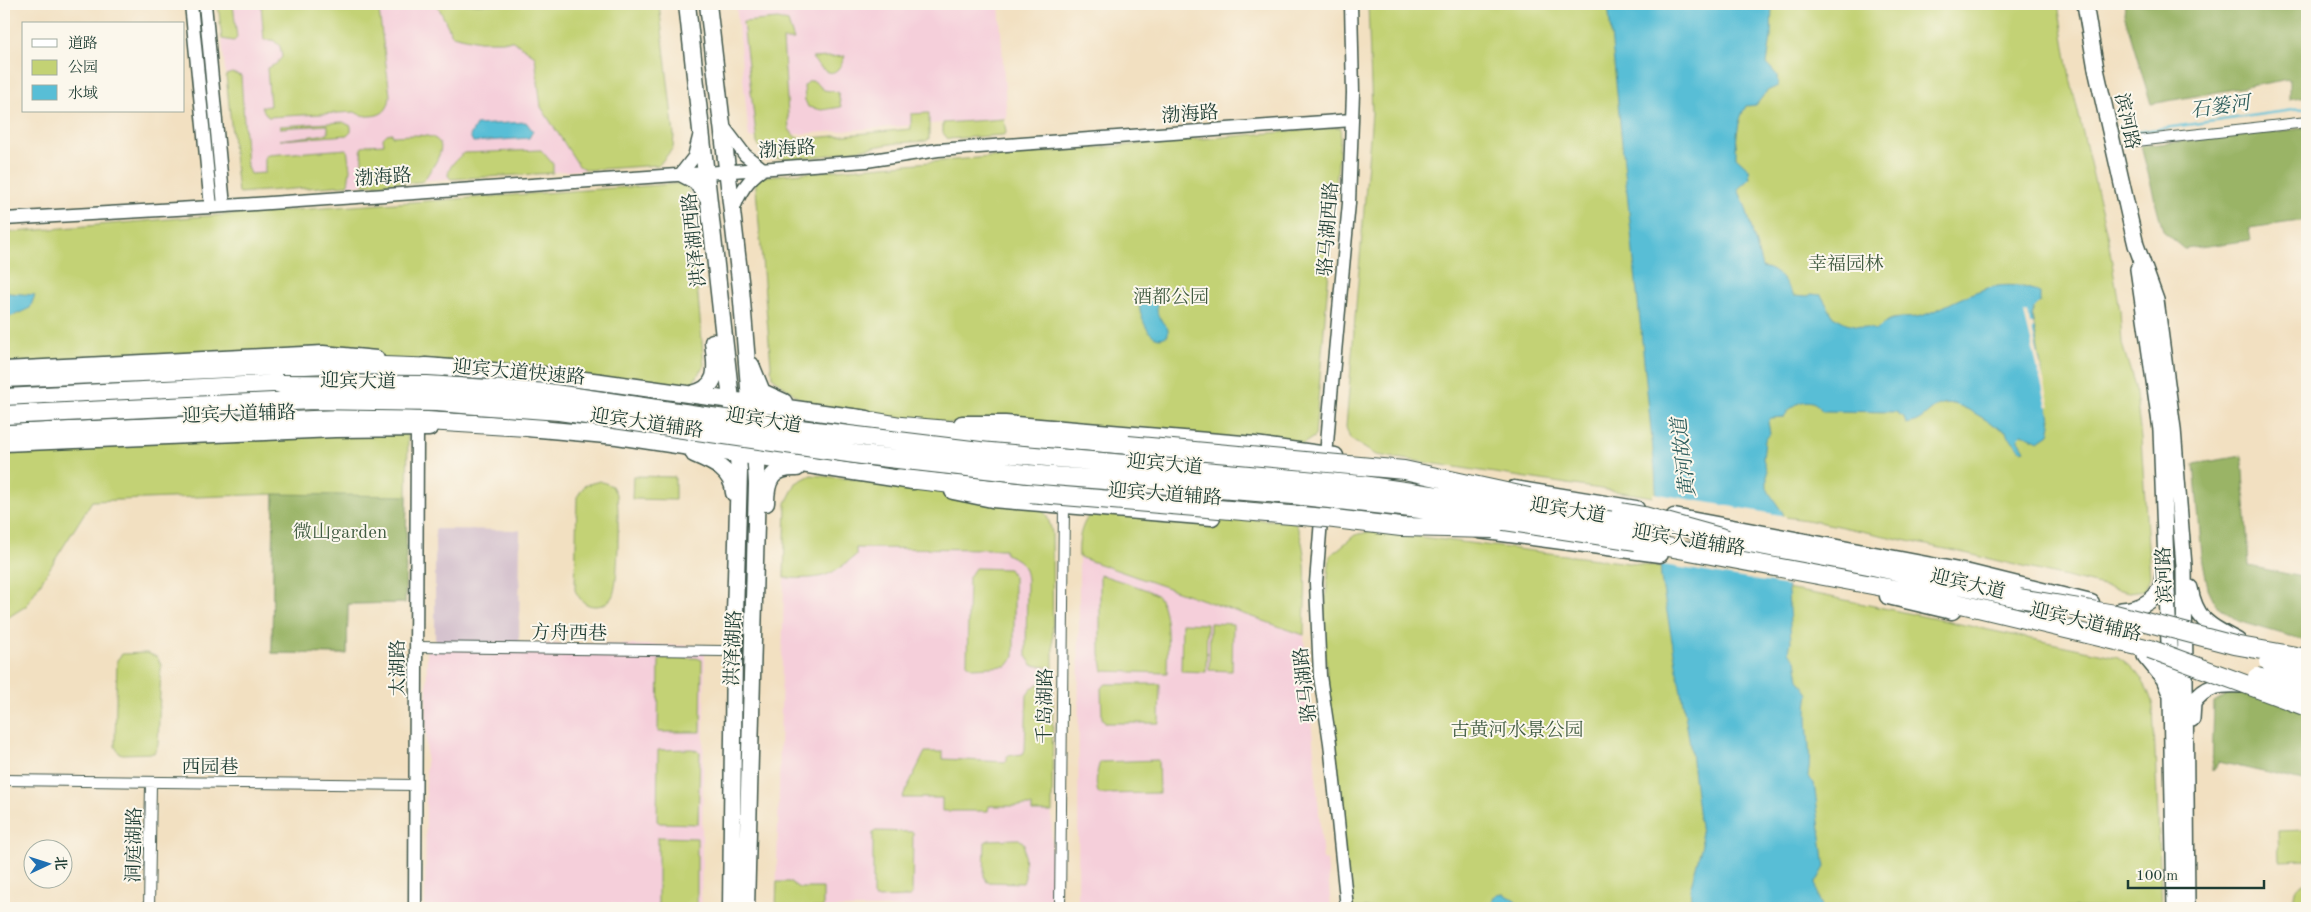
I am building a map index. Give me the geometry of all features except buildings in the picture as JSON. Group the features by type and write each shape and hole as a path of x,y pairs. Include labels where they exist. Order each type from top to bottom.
{"highway":[{"path":"4,378 328,364 439,368"},
{"name":"迎宾大道快速路","path":"4,398 281,384 427,385 548,393 752,423"},
{"name":"迎宾大道","path":"4,415 313,400 436,402 540,410 617,419 862,456 1028,474 1438,511 1915,592 2148,653 2307,690"},
{"path":"854,418 900,426 1404,470 1441,477 1481,488 1644,516 1727,539"},
{"path":"4,434 222,423 395,419 542,428"},
{"name":"迎宾大道","path":"752,423 980,452 1362,485 1727,539 1859,564 2019,598 2307,672"},
{"path":"900,478 1028,493 1326,518 1401,527 1488,528 1635,545"},
{"path":"2019,598 2115,614 2234,645 2307,658"},
{"path":"2148,653 2307,707"}],"main road":[{"name":"洪泽湖西路","path":"687,4 738,463"},
{"path":"708,4 726,172 751,363 762,392 778,401 815,407 854,418"},
{"name":"滨河路","path":"2086,4 2096,70 2136,245 2142,302 2160,425 2176,624 2187,908"},
{"path":"689,394 704,391 710,387 714,379 716,362 709,297 712,233"},
{"name":"滨河路","path":"2136,245 2156,300 2173,429 2184,566 2176,624"},
{"path":"741,289 749,396"},
{"name":"迎宾大道辅路","path":"4,370 323,354 439,368 534,374 731,400 749,396 854,418 922,424 1005,424 1256,445 1441,472 1505,487 1633,509 1969,574 2121,610 2238,641 2307,654"},
{"name":"洪泽湖路","path":"746,908 757,484 749,396"},
{"path":"2121,610 2134,609 2148,603 2160,589 2163,580 2159,495 2160,425"},
{"name":"迎宾大道辅路","path":"4,443 288,431 542,428 639,440 738,463 756,458 876,474 992,499 1282,521 1351,518 1635,545 1820,582 2148,653 2177,666 2241,686 2307,711"},
{"path":"639,440 694,453 725,470 732,479 737,570"},
{"name":"洪泽湖路","path":"732,908 738,463"},
{"path":"750,744 760,645 766,491 768,481 776,471 785,467 853,476 876,474"},
{"path":"2184,566 2192,599 2198,614 2208,625 2238,641"},
{"path":"2148,653 2164,679 2171,697"},
{"name":"滨河路","path":"2175,908 2171,697 2177,666"},
{"path":"2186,863 2193,703 2198,696 2214,685 2241,686"}],"street":[{"path":"191,4 217,207"},
{"path":"204,4 217,207"},
{"name":"骆马湖西路","path":"1326,456 1349,204 1352,120 1351,4"},
{"name":"渤海路","path":"4,219 217,207 726,172 866,161 938,150 1352,120"},
{"path":"721,122 745,155 763,169 755,175 741,192 732,216"},
{"path":"2137,141 2307,122"},
{"path":"700,125 698,147 694,157 680,175 695,183 709,204"},
{"name":"太湖路","path":"415,908 417,428"},
{"name":"骆马湖路","path":"1326,456 1316,583 1320,676 1330,743 1347,908"},
{"name":"千岛湖路","path":"1060,908 1064,505"},
{"path":"1320,676 1318,587 1322,545 1328,531 1336,523 1351,518"},
{"name":"方舟西巷","path":"416,647 722,651"},
{"name":"西园巷","path":"4,780 416,785"},
{"name":"洞庭湖路","path":"149,908 151,782"}],"shaded area":[{"path":"218,4 659,4 674,135 673,148 659,165 238,193"},
{"path":"736,4 999,4 1007,118 749,138"},
{"path":"811,475 1048,516 1052,533 1051,908 776,908 786,503 796,483"},
{"path":"435,529 520,530 519,643 435,642"},
{"path":"1079,557 1304,635 1323,859 1327,860 1331,908 1078,908"},
{"path":"427,642 705,646 701,908 425,908"}],"green space":[{"path":"218,4 233,4 237,38 234,41 222,39"},
{"path":"261,4 378,4 390,95 386,109 381,114 372,116 355,112 268,117 261,107 270,106 267,68 276,64 282,57 280,46 273,40 264,40"},
{"path":"437,4 659,4 674,135 673,148 659,165 587,170 579,166 541,107 535,56 513,41 479,41 452,35"},
{"name":"幸福园林","path":"1368,4 2058,4 2070,78 2108,239 2120,310 2122,344 2135,386 2141,439 2150,577 2145,590 2129,592 1969,554 1819,522 1376,455 1350,439 1346,427 1372,113"},
{"path":"2125,4 2307,4 2307,96 2289,99 2289,79 2151,104 2124,14"},
{"path":"778,19 788,22 794,40 783,40 789,129 795,137 802,139 911,129 911,114 929,113 929,139 926,141 895,143 808,158 776,158 764,155 757,143 743,22"},
{"path":"845,56 842,64 834,72 826,71 812,58"},
{"path":"232,73 241,76 247,167 250,174 265,173 265,156 268,155 347,149 350,169 348,185 238,193 226,75"},
{"path":"809,81 814,81 824,90 838,92 841,107 822,110 808,107 805,100 804,86"},
{"path":"1004,119 1006,133 1003,135 948,139 943,133 943,123"},
{"path":"343,122 351,126 351,132 348,135 280,140 328,134 328,125 280,128 280,126"},
{"name":"酒都公园","path":"1341,127 1315,436 1281,459 812,408 772,377 755,177"},
{"path":"2307,128 2307,220 2249,228 2251,240 2185,249 2163,231 2141,146"},
{"path":"392,133 392,136 416,135 433,138 438,141 441,147 436,161 425,179 421,182 364,185 361,148 366,145 384,144 383,138 387,134"},
{"path":"541,150 553,164 553,173 451,179 448,176 451,166 464,153"},
{"path":"688,183 704,365 692,384 673,389 539,371 4,374 4,233 193,217"},
{"name":"微山garden","path":"406,428 408,437 405,603 348,604 347,654 272,653 274,494 92,501 26,606 4,620 4,435"},
{"path":"2242,456 2249,566 2307,578 2307,641 2238,621 2216,605 2208,588 2202,556 2194,464"},
{"path":"811,475 1020,495 1042,509 1048,518 1052,533 1053,668 1032,665 1026,656 1027,579 1021,563 1005,554 1005,549 856,548 856,555 838,569 823,576 784,578 786,503 796,483"},
{"path":"633,476 675,477 675,500 632,499"},
{"path":"600,481 612,486 617,496 618,548 616,579 612,597 605,604 595,606 588,605 583,601 575,590 577,497 585,485"},
{"path":"274,494 407,496 405,603 348,604 347,654 272,653"},
{"path":"1095,508 1295,522 1300,535 1305,563 1304,635 1079,557 1081,531 1086,519"},
{"name":"古黄河水景公园","path":"1373,531 1652,566 1821,595 2118,657 2125,661 2141,678 2153,707 2162,908 1348,908 1325,651 1324,614 1330,556 1355,535"},
{"path":"975,568 1009,569 1014,577 1014,657 1007,666 972,668 967,663 969,577"},
{"path":"1100,574 1155,594 1160,600 1166,619 1167,673 1103,671 1100,654"},
{"path":"1182,623 1207,624 1206,672 1181,671"},
{"path":"1210,623 1233,624 1232,671 1209,670"},
{"path":"147,653 157,657 161,665 158,745 154,753 119,753 115,746 117,660 122,654"},
{"path":"662,658 697,658 702,660 701,732 658,732 659,661"},
{"path":"1038,684 1053,684 1052,812 1032,812 1032,806 989,806 988,811 942,811 942,798 902,798 925,752 943,752 943,759 1006,762 1007,756 1023,754 1025,750 1027,695"},
{"path":"1106,684 1160,684 1159,723 1106,723 1102,718 1101,688"},
{"path":"2239,692 2307,710 2307,782 2219,762 2212,771 2214,702 2229,693"},
{"path":"692,749 700,752 698,824 660,823 657,821 658,750"},
{"path":"1158,760 1159,793 1099,794 1097,791 1096,782 1100,762"},
{"path":"2306,830 2307,860 2279,861 2278,831"},
{"path":"873,832 913,832 912,895 910,897 875,898 873,895"},
{"path":"658,837 697,838 697,908 658,908"},
{"path":"1019,839 1024,843 1025,877 1023,883 987,882 984,876 985,842 989,840"},
{"path":"777,882 790,882 799,888 823,888 823,908 776,908"},
{"path":"2307,882 2307,908 2296,908 2294,896 2296,889"}],"water":[{"name":"黄河故道","path":"1608,4 1772,4 1771,37 1767,64 1777,75 1778,86 1767,91 1756,105 1746,106 1741,117 1736,157 1749,169 1750,178 1738,189 1746,208 1762,267 1777,274 1794,296 1821,295 1833,316 1846,323 1877,330 1884,323 1891,320 1923,316 1968,295 1995,286 2024,287 2040,293 2040,302 2034,308 2032,316 2051,424 2049,434 2039,441 2022,434 2018,438 2025,450 2022,451 2007,435 2006,431 1955,404 1946,403 1939,405 1920,419 1906,424 1904,417 1896,412 1822,411 1813,402 1808,401 1797,404 1784,417 1771,418 1768,421 1770,434 1765,440 1763,459 1767,471 1767,488 1783,513 1791,641 1789,652 1796,660 1799,679 1809,694 1807,704 1808,777 1814,783 1825,867 1816,883 1818,897 1823,908 1692,908 1690,889 1702,844 1690,744 1661,578 1655,470"},
{"path":"526,122 533,131 529,138 473,142 470,136 476,125"},
{"path":"4,283 8,293 35,295 30,308 4,318"},
{"path":"1147,290 1156,297 1158,315 1168,329 1168,335 1161,338 1155,337 1150,332 1142,318 1139,295"},
{"path":"1503,893 1515,900 1521,908 1492,908 1495,896"}],"pier":[{"path":"2028,312 2030,324 2033,324 2034,328 2032,329 2050,406 2047,407 2024,313"},
{"path":"1653,493 1786,516 1789,586 1658,564"}],"waterway":[{"name":"石篓河","path":"2136,132 2307,108"}]}
